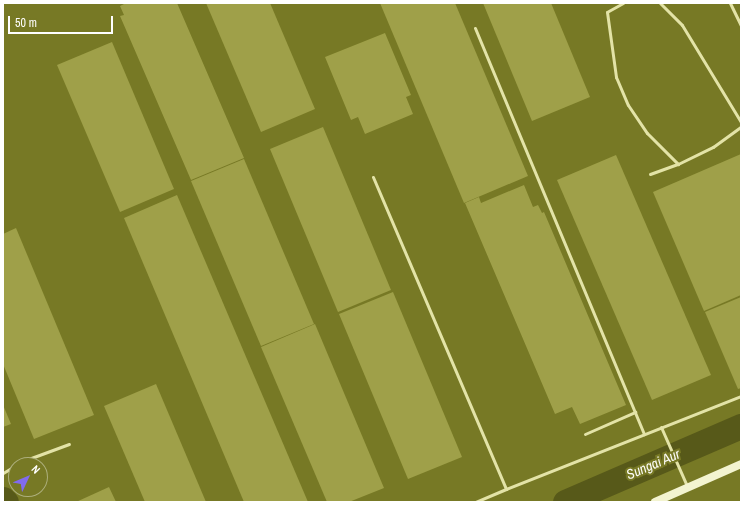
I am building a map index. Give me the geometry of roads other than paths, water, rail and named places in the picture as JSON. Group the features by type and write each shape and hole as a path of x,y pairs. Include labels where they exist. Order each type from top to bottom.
{"main road":[{"path":"655,502 741,464"}],"lane":[{"path":"623,3 607,12 616,77 628,105 647,133 678,164"},
{"path":"660,3 682,25 741,122"},
{"path":"730,3 741,26"},
{"path":"475,28 644,434"},
{"path":"650,174 678,164 726,139 741,127"},
{"path":"373,177 506,489"},
{"path":"476,502 741,396"},
{"path":"585,434 635,412"},
{"path":"661,427 688,488"},
{"path":"3,473 23,461 69,444"}],"waterway":[{"name":"Sungai Aur","path":"565,502 741,426"},
{"name":"Sungai Aur","path":"3,499 6,502"}]}
